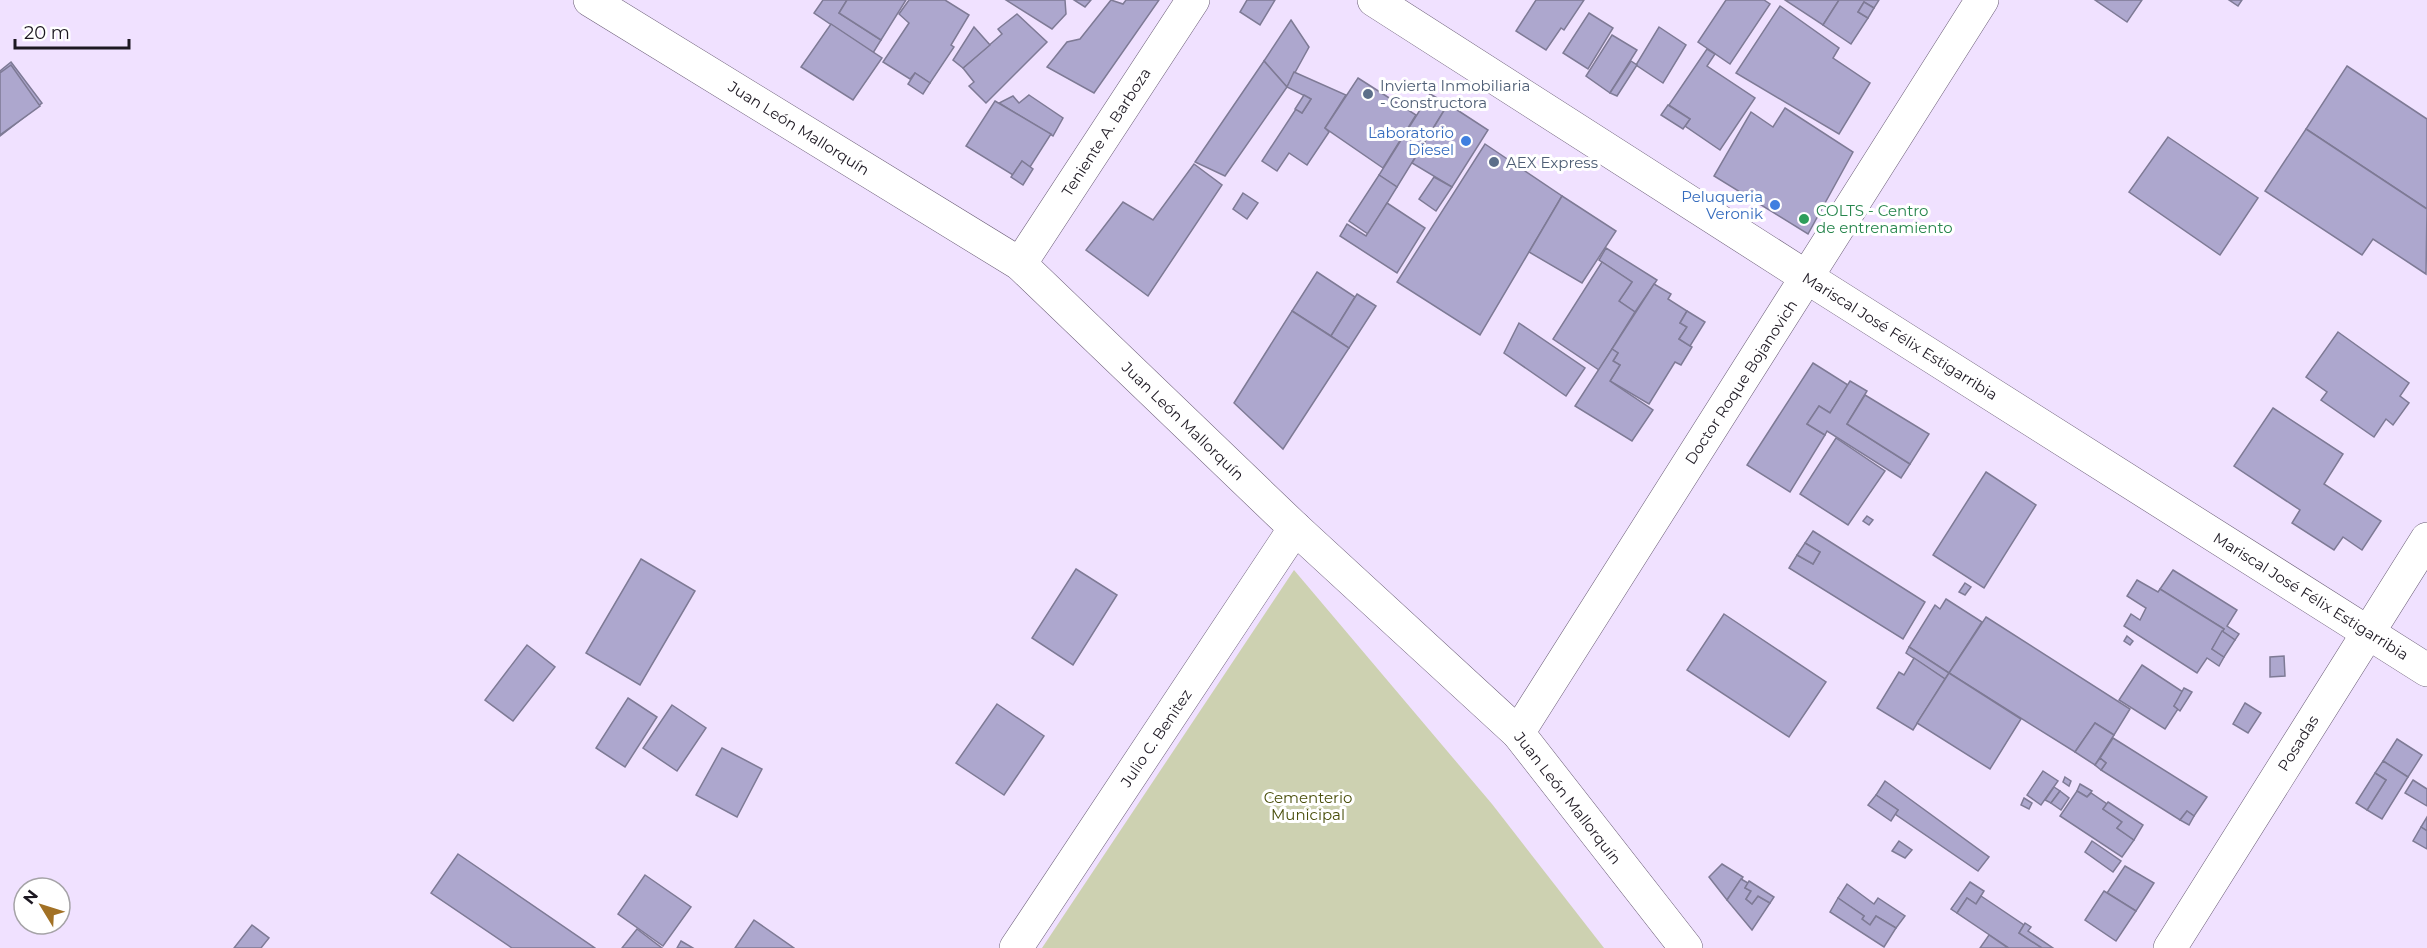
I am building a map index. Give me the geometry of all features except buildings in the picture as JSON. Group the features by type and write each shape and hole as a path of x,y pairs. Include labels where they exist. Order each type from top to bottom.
{"street":[{"name":"Juan León Mallorquín","path":"590,0 1020,264 1295,528 1518,733 1686,948"},
{"name":"Teniente A. Barboza","path":"1020,264 1193,0"},
{"name":"Mariscal José Félix Estigarribia","path":"1374,0 1808,279 2427,670"},
{"name":"Doctor Roque Bojanovich","path":"1518,733 1808,279 1982,0"},
{"name":"Julio C. Benitez","path":"1017,948 1295,528"},
{"name":"Posadas","path":"2170,948 2427,539"}],"green space":[{"name":"Cementerio Municipal","path":"1294,570 1492,804 1604,948 1042,948"}],"place":[{"name":"Invierta Inmobiliaria - Constructora","path":"1368,94"},
{"name":"Laboratorio Diesel","path":"1466,141"},
{"name":"AEX Express","path":"1494,162"},
{"name":"Peluqueria Veronik","path":"1775,205"},
{"name":"COLTS - Centro de entrenamiento","path":"1804,219"}]}
